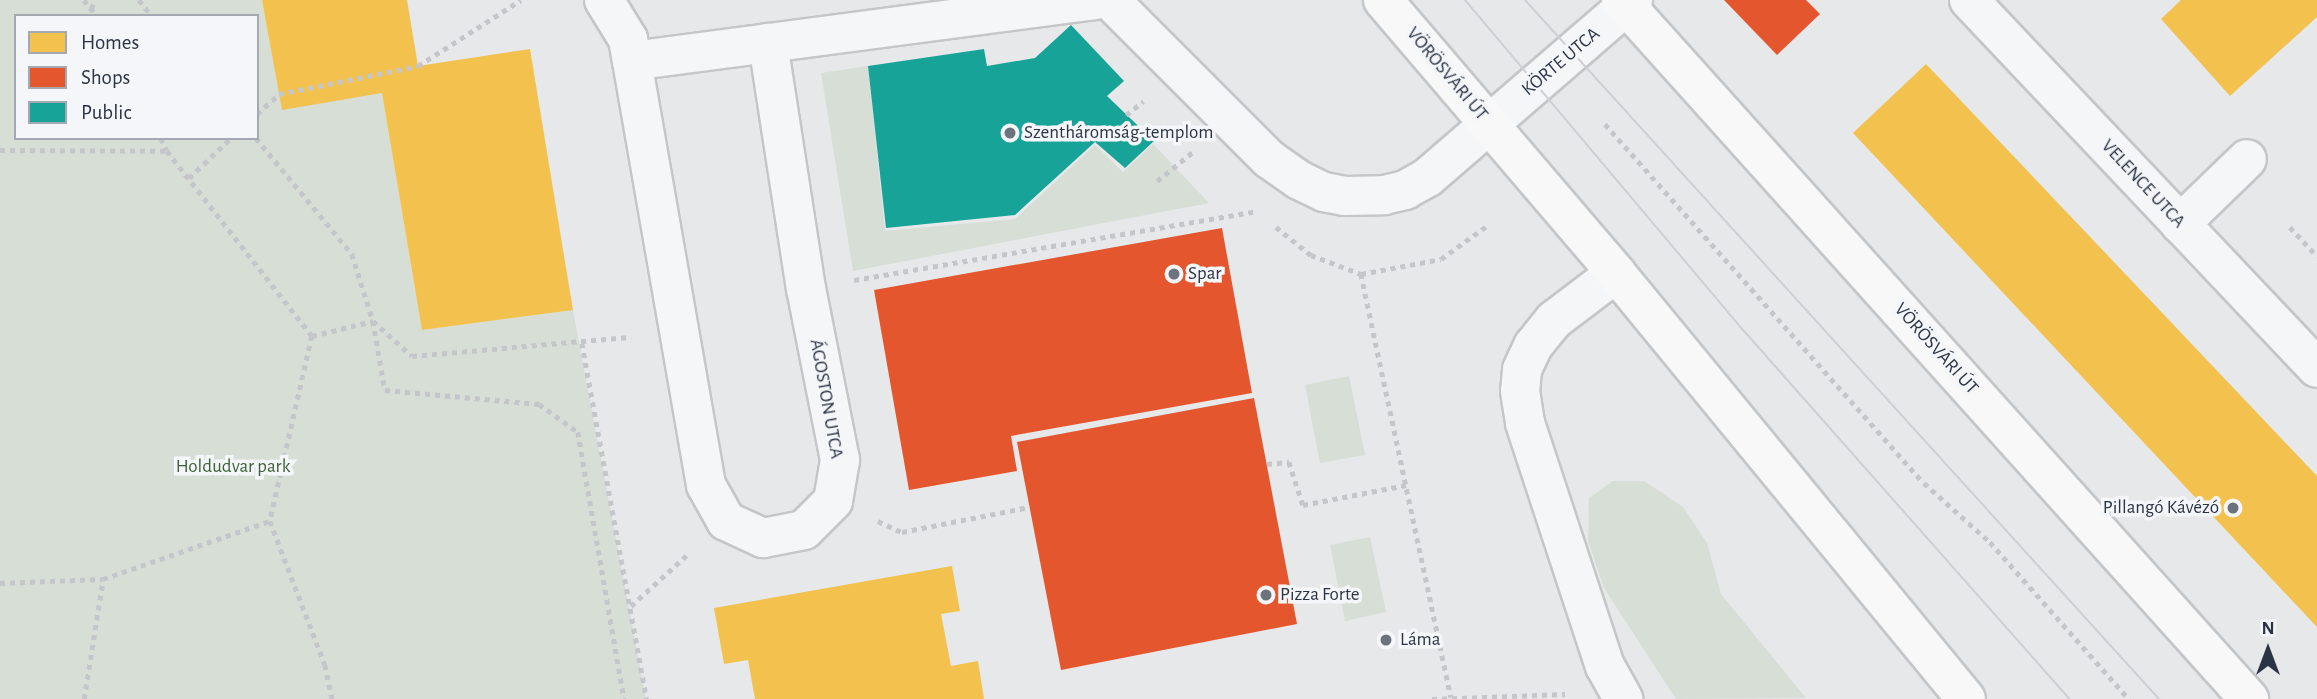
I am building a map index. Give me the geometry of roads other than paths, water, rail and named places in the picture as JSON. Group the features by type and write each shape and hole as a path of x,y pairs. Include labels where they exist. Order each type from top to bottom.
{"main road":[{"name":"VÖRÖSVÁRI ÚT","path":"1383,0 1616,273 1966,699"},
{"name":"VÖRÖSVÁRI ÚT","path":"1627,2 2249,699"}],"street":[{"path":"604,0 628,39 632,61 1095,0"},
{"path":"1110,0 1269,159 1300,180 1324,191 1359,196 1384,195 1405,190 1429,177 1488,123"},
{"name":"VELENCE UTCA","path":"1969,0 2317,368"},
{"name":"KÖRTE UTCA","path":"1488,123 1627,2"},
{"name":"ÁGOSTON UTCA","path":"632,61 706,485 726,521 763,538 804,530 833,501 840,460 806,289 768,43"},
{"path":"2180,224 2248,159"},
{"path":"1616,273 1553,320 1522,370 1520,391 1525,422 1605,666 1623,699"}],"tram line":[{"path":"1465,0 1744,331 2070,699"},
{"path":"1525,0 2159,699"}],"place":[{"name":"Szentháromság-templom","path":"1010,133"},
{"name":"Spar","path":"1174,274"},
{"name":"Pillangó Kávézó","path":"2233,508"},
{"name":"Pizza Forte","path":"1266,595"},
{"name":"Láma","path":"1386,640"}],"park label":[{"name":"Holdudvar park","path":"233,467"}]}
